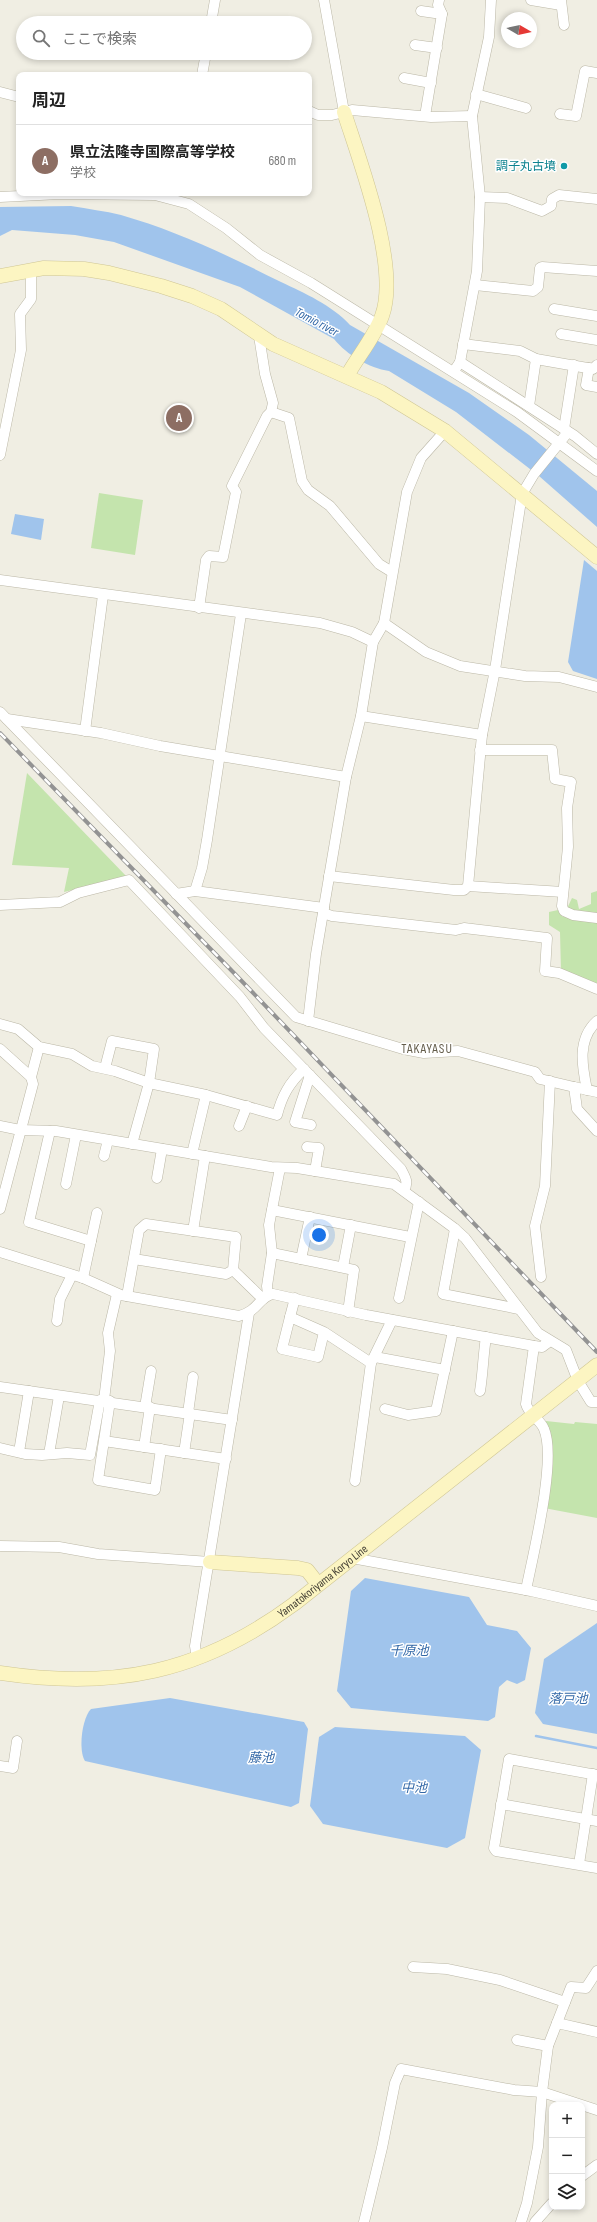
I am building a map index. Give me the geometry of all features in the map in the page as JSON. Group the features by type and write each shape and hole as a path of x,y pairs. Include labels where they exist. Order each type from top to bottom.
{"street":[{"path":"212,16 215,0"},
{"path":"324,0 344,112 375,212 385,262 387,292 383,316 348,374"},
{"path":"425,116 442,14 438,5 439,0"},
{"path":"457,367 475,285 480,197 472,116 489,37 491,0"},
{"path":"531,0 561,2 564,25"},
{"path":"421,11 442,14"},
{"path":"415,45 437,48"},
{"path":"203,72 205,60"},
{"path":"560,114 576,116 585,71 597,73"},
{"path":"404,78 431,83"},
{"path":"0,92 16,95"},
{"path":"476,94 526,108"},
{"path":"312,112 318,115 352,110 425,116 472,116"},
{"path":"480,197 506,198 542,211 551,206 552,199 559,195 597,199"},
{"path":"0,197 20,196"},
{"path":"159,196 189,204 220,224 260,255 378,326 529,406 566,430 597,454"},
{"path":"475,285 533,290 538,287 540,268 542,267 597,271"},
{"path":"0,276 63,268 84,269 138,280 192,296 220,309 273,344 348,374 445,431 597,558"},
{"path":"0,455 21,350 20,314 31,299 31,271"},
{"path":"554,309 597,316"},
{"path":"561,334 597,340"},
{"path":"199,608 206,560 209,556 223,557 236,492 232,486 267,416 271,412 274,403 265,374 259,336"},
{"path":"463,344 520,351 536,359 593,367 586,385 597,386"},
{"path":"529,406 536,359"},
{"path":"329,876 454,890 464,890 468,886 482,735 495,670 522,494 534,474 558,444 566,430 574,365"},
{"path":"457,367 558,444 597,470"},
{"path":"271,412 289,418 302,481 308,490 330,506 379,564 392,572"},
{"path":"308,1021 329,876 346,777 361,716 373,642 384,623 392,572 408,492 422,458 445,431"},
{"path":"0,580 241,614 320,623 352,632 373,642"},
{"path":"85,731 103,595"},
{"path":"195,891 202,868 241,614"},
{"path":"384,623 426,652 460,666 495,670 525,676 559,677 597,687"},
{"path":"3,716 220,756 346,777"},
{"path":"3,716 296,1017 403,1049 424,1053 458,1051 535,1072 540,1079 550,1082 592,1091"},
{"path":"361,716 482,735"},
{"path":"480,750 552,750 555,779 571,782 567,808 568,847 562,906 564,911 597,918"},
{"path":"0,905 60,902 78,893 129,880 240,997 264,1028 401,1169 406,1178 407,1185 404,1190"},
{"path":"468,886 563,892"},
{"path":"176,894 195,891 323,911 340,917 456,930 464,928 547,938 545,971 559,973 597,989"},
{"path":"592,1091 582,1062 584,1043 590,1028 597,1021"},
{"path":"0,1024 18,1029 39,1047 72,1054 92,1066 105,1068 149,1083 206,1095 277,1115 285,1090 292,1079 307,1072"},
{"path":"105,1068 112,1041 154,1049 149,1083 132,1144"},
{"path":"0,1209 33,1084 31,1077 39,1047"},
{"path":"0,1048 31,1077"},
{"path":"307,1072 295,1122 311,1125"},
{"path":"541,1277 535,1226 546,1186 550,1082"},
{"path":"574,1087 577,1109 597,1131"},
{"path":"192,1154 206,1095"},
{"path":"239,1126 247,1106"},
{"path":"0,1126 20,1130 50,1131 280,1168 315,1171 394,1184 456,1229 465,1238 538,1333 566,1350 578,1381 591,1402 597,1402"},
{"path":"50,1131 29,1222 91,1241"},
{"path":"66,1184 76,1135"},
{"path":"104,1156 108,1140"},
{"path":"307,1147 319,1148 315,1171"},
{"path":"157,1178 162,1149"},
{"path":"193,1231 205,1156"},
{"path":"0,1252 83,1278 122,1295 239,1316 249,1313 265,1297 272,1253 269,1225 280,1168"},
{"path":"399,1298 410,1237 419,1202"},
{"path":"272,1210 410,1237"},
{"path":"83,1278 97,1213"},
{"path":"301,1259 310,1217"},
{"path":"161,1449 155,1490 98,1480 104,1440 104,1400 110,1351 108,1332 134,1259 139,1230 146,1224 236,1237 233,1270"},
{"path":"343,1267 351,1225"},
{"path":"456,1229 444,1294 519,1309"},
{"path":"272,1253 354,1270 348,1312"},
{"path":"134,1259 226,1274 233,1270"},
{"path":"233,1270 265,1297 295,1298 348,1312 534,1346 542,1347 550,1341"},
{"path":"57,1321 60,1299 72,1275"},
{"path":"295,1298 282,1349 318,1358 324,1332"},
{"path":"197,1659 195,1646 210,1562 249,1313"},
{"path":"290,1317 324,1332 373,1360 445,1370"},
{"path":"355,1482 373,1360 392,1320"},
{"path":"385,1409 408,1415 436,1412 453,1331"},
{"path":"480,1391 486,1337"},
{"path":"526,1590 539,1528 549,1456 544,1429 533,1416 526,1404 534,1346"},
{"name":"Yamatokoriyama Koryo Line","path":"0,1673 54,1680 99,1680 135,1676 197,1659 250,1635 289,1608 597,1365"},
{"path":"144,1447 151,1371"},
{"path":"184,1452 193,1377"},
{"path":"0,1387 59,1396 104,1400 232,1420"},
{"path":"19,1452 29,1391"},
{"path":"49,1454 59,1396"},
{"path":"0,1448 19,1452 90,1455 104,1400"},
{"path":"104,1440 226,1459"},
{"path":"0,1546 59,1547 98,1554 298,1568 307,1570 318,1584"},
{"path":"352,1558 526,1590 597,1606"},
{"path":"0,1766 16,1769 17,1741"},
{"path":"579,1864 595,1774 509,1759 494,1848 496,1851 597,1868"},
{"path":"502,1804 597,1821"},
{"path":"413,1967 447,1969 500,1980 565,2002"},
{"path":"521,2222 527,2203 537,2154 542,2092 548,2046 572,1987 586,1988 597,1971"},
{"path":"557,2024 597,2032"},
{"path":"517,2040 548,2046"},
{"path":"364,2222 382,2148 395,2083 401,2069 514,2090 542,2092 597,2110"},
{"path":"585,2174 597,2165"},
{"path":"535,2222 549,2206"}],"green space":[{"path":"99,493 143,500 135,555 91,548"},
{"path":"27,773 127,877 64,892 69,868 12,865"},
{"path":"597,891 597,984 561,972 560,932 549,925 549,912 558,910 563,917 572,898 577,900 579,909 591,904 591,893"},
{"path":"546,1421 574,1424 575,1422 597,1424 597,1518 544,1508 547,1481 542,1423"}],"water":[{"name":"Tomio river","path":"71,206 121,215 183,236 308,295 335,311 350,325 469,393 529,435 597,491 597,527 539,476 456,412 389,371 374,367 359,360 339,345 334,339 240,287 114,242 75,235 12,230 0,236 0,207"},
{"path":"15,514 44,519 41,540 11,534"},
{"path":"584,560 597,571 597,679 573,671 568,662"},
{"name":"千原池","path":"365,1578 469,1597 487,1625 517,1631 531,1648 525,1680 517,1684 507,1680 499,1687 495,1717 488,1721 351,1708 337,1691 351,1591"},
{"name":"落戸池","path":"597,1623 597,1734 543,1724 535,1713 544,1659"},
{"name":"藤池","path":"170,1698 304,1722 308,1729 299,1803 291,1807 85,1761 81,1742 85,1719 91,1709"},
{"name":"中池","path":"335,1727 465,1736 481,1750 465,1838 447,1848 323,1824 310,1806 319,1737"}],"waterway":[{"path":"536,1736 597,1748"}],"railway":[{"path":"0,733 234,973 597,1352"}],"place":[{"name":"調子丸古墳","path":"564,166"},
{"name":"県立法隆寺国際高等学校","path":"179,418"}],"district":[{"name":"TAKAYASU","path":"427,1048"}]}
